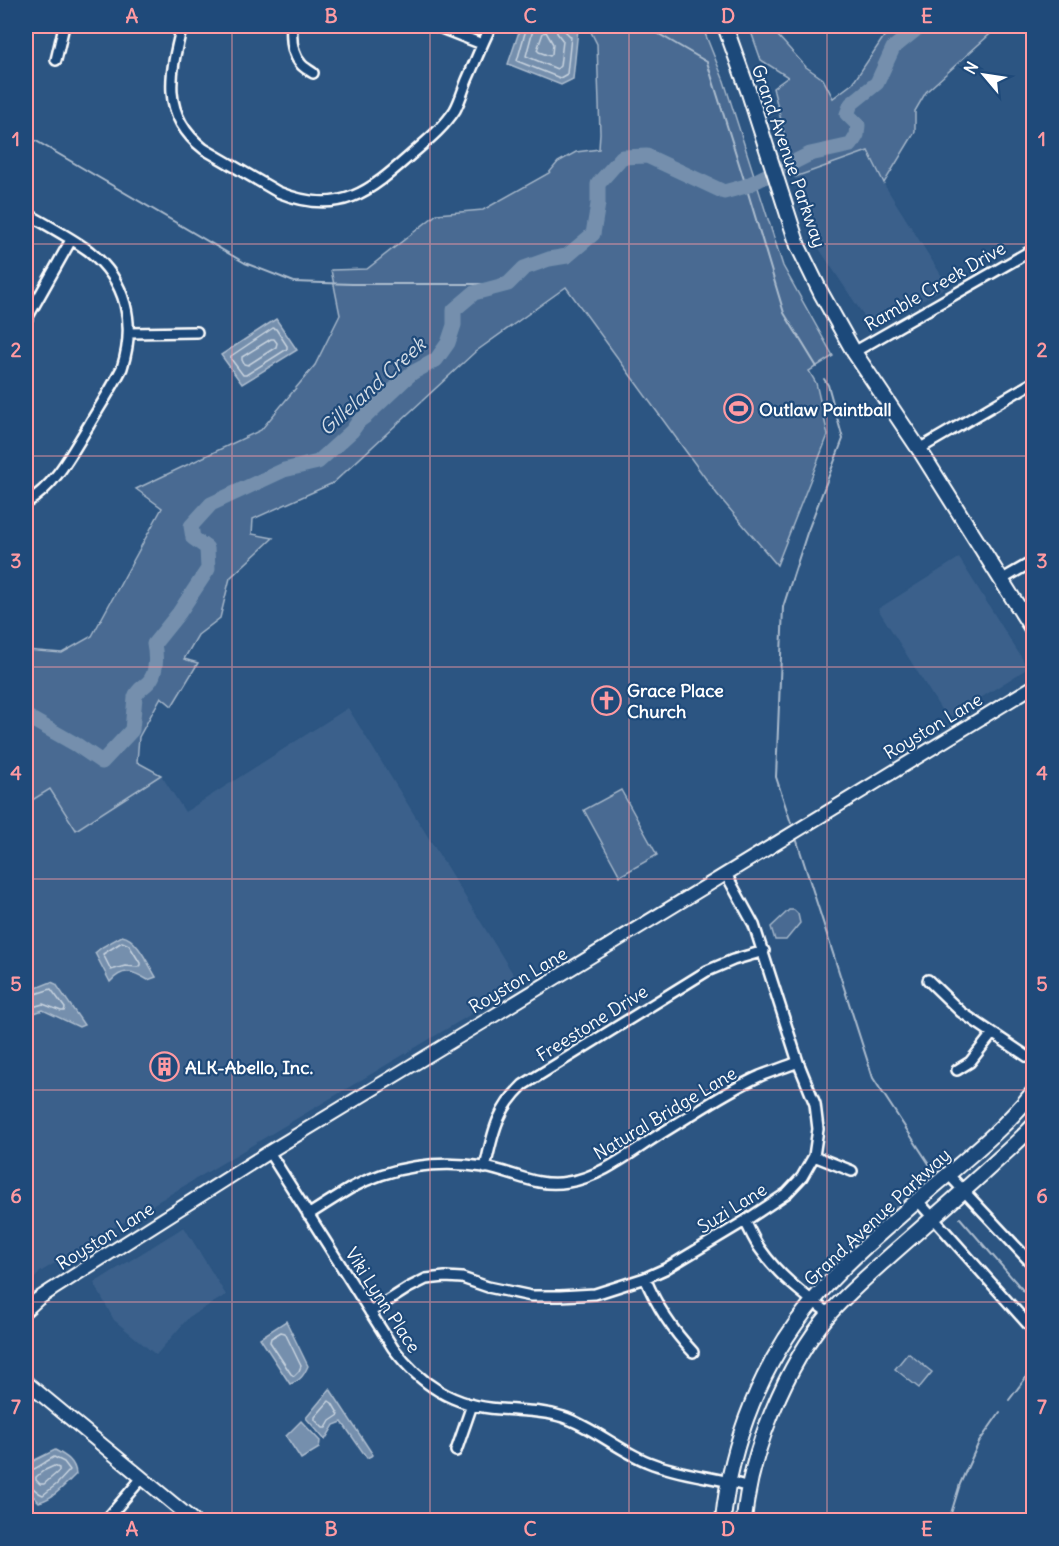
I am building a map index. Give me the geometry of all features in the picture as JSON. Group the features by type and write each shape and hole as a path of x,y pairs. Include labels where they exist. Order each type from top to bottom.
{"main road":[{"name":"Grand Avenue Parkway","path":"725,26 798,246 821,293 854,352 919,449 1034,632"},
{"name":"Grand Avenue Parkway","path":"723,1521 729,1481 740,1436 758,1389 782,1344 813,1301 855,1258 1001,1127 1034,1091"},
{"name":"Grand Avenue Parkway","path":"744,1521 749,1487 759,1449 777,1402 809,1342 830,1314 864,1279 1034,1125"}],"street":[{"path":"56,60 64,26"},
{"path":"182,26 175,57 172,89 178,120 185,131 204,149 279,192 318,202 342,200 372,187 439,130 455,110 490,26"},
{"path":"292,26 291,39 295,53 301,65 313,73"},
{"path":"436,26 482,44"},
{"path":"26,213 99,259 116,281 122,295 129,333 122,368 65,465 39,494 26,503"},
{"path":"26,320 71,240"},
{"name":"Ramble Creek Drive","path":"854,352 1034,249"},
{"path":"129,333 197,332"},
{"path":"919,449 1034,382"},
{"path":"1001,580 1034,561"},
{"name":"Royston Lane","path":"26,1310 53,1289 269,1152 1034,686"},
{"name":"Suzi Lane","path":"370,1312 417,1284 445,1277 462,1278 488,1287 531,1296 596,1294 665,1269 787,1193 802,1177 814,1156 818,1129 815,1104 798,1062 754,925 726,874"},
{"name":"Freestone Drive","path":"485,1168 498,1118 513,1095 523,1085 707,971 764,951"},
{"path":"928,980 961,1012 1034,1061"},
{"path":"957,1070 970,1062 992,1034"},
{"name":"Natural Bridge Lane","path":"308,1215 352,1188 404,1168 454,1164 485,1168 540,1184 569,1182 599,1172 725,1095 759,1077 798,1062"},
{"name":"Viki Lynn Place","path":"269,1152 406,1366 425,1383 448,1396 472,1405 498,1409 532,1410 565,1418 645,1461 665,1468 749,1487"},
{"path":"814,1156 852,1171"},
{"path":"948,1174 1034,1266"},
{"path":"918,1200 1034,1330"},
{"path":"745,1221 759,1248 773,1266 830,1314"},
{"path":"645,1278 676,1334 693,1352"},
{"path":"26,1382 193,1521"},
{"path":"456,1451 472,1405"},
{"path":"106,1521 142,1478"}],"shaded area":[{"path":"588,26 702,26 724,81 783,266 833,356 809,371 816,383 828,435 777,565 717,494 566,287 475,352 333,483 253,519 252,534 273,538 230,578 220,618 198,635 184,659 198,663 172,706 161,697 139,737 137,762 161,775 76,830 50,789 26,804 26,650 62,653 92,636 162,508 136,489 261,430 315,365 340,315 331,270 367,269 437,214 483,210 549,173 558,162 576,152 599,149 597,44"},
{"path":"749,26 769,26 806,67 823,79 833,98 853,83 891,26 999,26 926,92 915,111 915,132 884,183 868,151 795,177 773,88 788,77 761,60"},
{"path":"868,150 882,181 948,286 872,328 820,250 795,177"},
{"path":"959,558 1028,668 947,719 878,609"},
{"path":"348,708 520,985 40,1272 26,1289 26,804 50,789 76,830 161,775 185,812"},
{"path":"621,790 657,855 620,876 584,810"},
{"path":"789,910 794,910 798,914 800,923 786,940 775,940 771,927"},
{"path":"184,1227 226,1295 189,1317 156,1355 114,1320 94,1283"},
{"path":"908,1353 932,1372 919,1388 895,1369"}],"water":[{"path":"521,26 578,29 573,79 561,85 508,64"},
{"path":"276,319 297,350 242,384 221,355"},
{"path":"122,936 133,941 156,977 148,980 138,974 124,972 110,982 95,953"},
{"path":"51,982 56,984 84,1025 79,1027 43,1010 26,1016 26,992"},
{"path":"286,1321 308,1366 301,1377 290,1384 260,1338"},
{"path":"330,1389 373,1455 367,1458 342,1422 334,1425 325,1440 306,1418"},
{"path":"301,1421 320,1441 319,1448 301,1459 286,1436"},
{"path":"55,1450 72,1462 76,1474 54,1494 39,1502 26,1489 26,1468 35,1460"}],"waterway":[{"name":"Gilleland Creek","path":"648,26 707,62 784,313 817,367"},
{"name":"Gilleland Creek","path":"26,716 102,762 132,730 135,697 153,675 156,657 154,644 179,613 208,569 207,548 193,538 191,526 211,504 284,470 318,462 405,379 436,360 448,343 454,325 454,310 474,293 508,284 524,268 549,259 567,256 593,234 598,204 598,184 622,157 647,156 724,192 746,186 810,154 851,145 857,135 858,125 847,114 851,104 877,83 893,48 918,28 936,26"},
{"path":"26,135 245,263 294,282 508,284"},
{"path":"791,823 776,777 783,607 807,533 843,439 828,385 824,379"},
{"path":"796,838 873,1078 933,1170"},
{"path":"960,1218 1034,1303"},
{"path":"1009,1400 1034,1367"},
{"path":"949,1520 960,1484 979,1442 1000,1412"}],"place":[{"name":"Outlaw Paintball","path":"738,409"},
{"name":"Grace Place Church","path":"606,700"},
{"name":"ALK-Abello, Inc.","path":"164,1067"}]}
